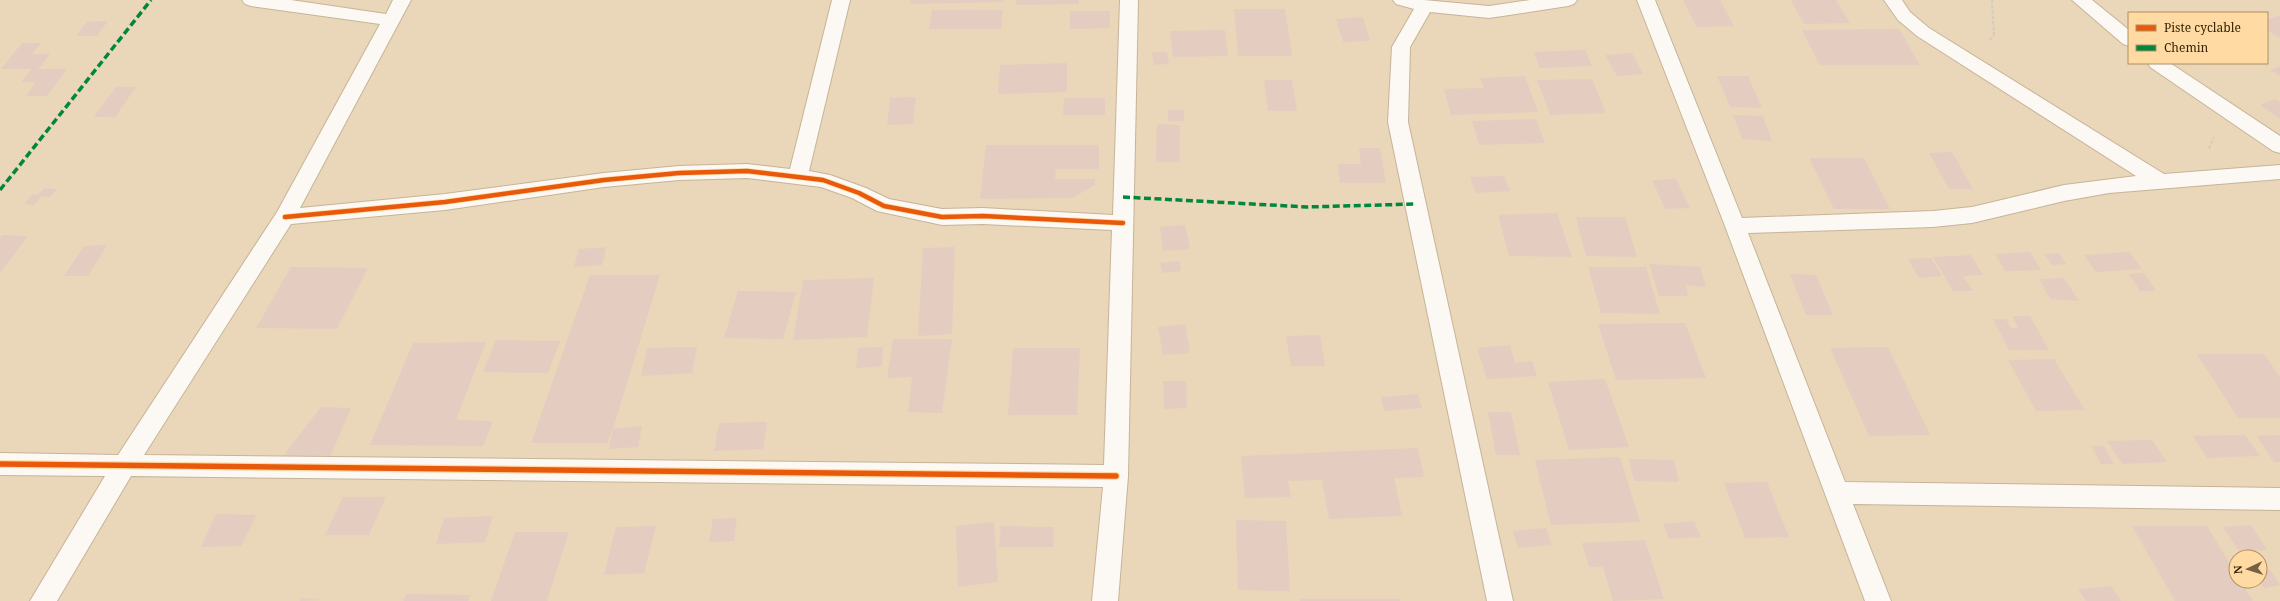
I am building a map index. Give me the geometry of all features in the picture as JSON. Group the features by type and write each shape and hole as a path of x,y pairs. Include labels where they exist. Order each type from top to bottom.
{"street":[{"path":"251,0 390,20"},
{"path":"43,601 124,466 285,217 402,0"},
{"path":"798,176 841,0"},
{"path":"1105,601 1116,476 1130,0"},
{"path":"1402,0 1425,6 1489,12 1568,0"},
{"path":"1646,0 1735,226 1878,601"},
{"path":"1893,0 1904,16 1923,32 2159,182"},
{"path":"2082,0 2128,39"},
{"path":"1425,6 1401,47 1398,122 1474,470 1500,601"},
{"path":"2158,64 2280,146"},
{"path":"285,217 445,202 597,181 679,173 747,171 823,180 859,194 884,206 942,216 983,216 1123,223"},
{"path":"1735,226 1933,219 1972,215 2064,192 2109,186 2280,172"},
{"path":"0,464 1116,476"},
{"path":"1837,493 2280,498"}],"path":[{"path":"1974,63 1994,34 1992,0"},
{"path":"2200,178 2223,108"}],"building":[{"path":"911,0 1003,0 1003,2 910,4"},
{"path":"1016,0 1079,0 1079,4 1016,5"},
{"path":"1683,0 1720,0 1734,26 1697,27"},
{"path":"1791,0 1836,0 1850,23 1804,24"},
{"path":"1234,9 1285,9 1292,56 1238,56"},
{"path":"932,10 1003,10 1001,29 929,29"},
{"path":"1070,11 1110,11 1110,28 1070,29"},
{"path":"2280,15 2280,38 2268,31 2268,20"},
{"path":"1363,17 1370,41 1343,42 1336,19"},
{"path":"108,21 97,36 76,36 87,22"},
{"path":"1899,29 1920,65 1820,65 1802,30"},
{"path":"1225,30 1228,56 1173,57 1170,31"},
{"path":"22,43 41,43 32,54 50,54 38,69 67,69 47,96 26,96 36,82 21,82 31,69 1,69"},
{"path":"1585,50 1592,66 1540,68 1534,52"},
{"path":"1152,52 1167,52 1169,64 1154,65"},
{"path":"1632,53 1643,74 1617,76 1605,55"},
{"path":"1067,63 1067,92 998,94 1000,65"},
{"path":"2280,66 2280,76 2271,70"},
{"path":"1525,76 1538,112 1451,115 1444,89 1484,88 1480,78"},
{"path":"1717,76 1748,76 1762,108 1730,107"},
{"path":"1592,79 1606,113 1550,115 1537,80"},
{"path":"1264,80 1292,80 1297,111 1268,111"},
{"path":"116,87 136,87 115,117 94,117"},
{"path":"916,97 913,124 887,125 890,98"},
{"path":"1064,98 1105,98 1105,115 1063,115"},
{"path":"2275,99 2280,102 2280,119 2260,105"},
{"path":"1168,110 1184,110 1184,121 1168,121"},
{"path":"1733,115 1763,116 1772,141 1742,139"},
{"path":"1536,119 1545,143 1479,145 1472,121"},
{"path":"1157,124 1180,125 1179,162 1156,162"},
{"path":"986,145 1099,145 1099,169 1056,169 1055,179 1095,179 1095,185 1072,198 980,199"},
{"path":"1359,148 1380,148 1386,183 1340,183 1338,164 1361,164"},
{"path":"1952,152 1973,189 1949,189 1929,153"},
{"path":"1809,158 1864,158 1890,209 1834,209"},
{"path":"1504,176 1510,191 1476,193 1470,177"},
{"path":"1676,179 1690,208 1665,209 1652,180"},
{"path":"44,188 57,189 50,197 42,196 34,205 24,204 33,194 38,195"},
{"path":"1557,213 1572,257 1509,256 1498,215"},
{"path":"1576,217 1625,217 1637,257 1586,256"},
{"path":"1185,225 1190,249 1163,251 1160,227"},
{"path":"2,235 28,236 0,273 0,238"},
{"path":"107,245 88,276 64,276 84,246"},
{"path":"606,247 602,265 574,267 579,249"},
{"path":"955,247 952,334 918,336 923,248"},
{"path":"2030,252 2041,270 2005,271 1995,254"},
{"path":"2129,252 2142,269 2096,272 2084,255"},
{"path":"2059,253 2066,264 2052,265 2044,254"},
{"path":"1971,255 1983,275 1963,276 1973,291 1953,291 1933,257"},
{"path":"1931,258 1942,276 1919,278 1908,259"},
{"path":"1179,261 1181,271 1162,273 1160,263"},
{"path":"1649,264 1700,267 1706,287 1686,285 1688,296 1659,296"},
{"path":"291,267 368,268 337,329 256,328"},
{"path":"1588,267 1646,267 1660,314 1601,313"},
{"path":"2144,273 2156,291 2140,291 2129,274"},
{"path":"1790,274 1816,275 1833,315 1806,315"},
{"path":"590,275 660,275 613,429 607,443 531,443"},
{"path":"874,278 867,337 793,340 803,280"},
{"path":"2064,278 2079,301 2050,299 2039,279"},
{"path":"738,291 796,292 783,339 724,338"},
{"path":"2012,316 2030,316 2049,350 2009,350 1993,319 2006,319 2011,328 2018,328"},
{"path":"1685,323 1706,378 1616,380 1598,324"},
{"path":"1185,324 1190,353 1163,355 1158,327"},
{"path":"1320,335 1325,366 1291,366 1286,336"},
{"path":"893,339 952,339 942,413 908,412 912,377 887,378"},
{"path":"496,340 560,341 548,373 483,372"},
{"path":"486,342 456,420 493,421 483,446 370,445 413,343"},
{"path":"1510,345 1515,363 1532,361 1537,376 1487,379 1477,348"},
{"path":"697,347 692,373 641,376 647,348"},
{"path":"883,347 882,366 856,368 858,348"},
{"path":"1888,347 1930,435 1869,436 1830,348"},
{"path":"1013,348 1080,348 1077,415 1008,415"},
{"path":"2197,354 2264,354 2280,377 2280,418 2238,418"},
{"path":"2054,359 2085,410 2036,411 2008,360"},
{"path":"1605,379 1629,447 1569,450 1548,382"},
{"path":"1163,381 1186,381 1187,408 1164,409"},
{"path":"1418,394 1422,408 1384,411 1381,397"},
{"path":"321,407 351,408 330,457 281,459"},
{"path":"1488,412 1511,412 1520,455 1496,455"},
{"path":"767,422 763,449 714,451 719,423"},
{"path":"642,426 638,447 609,449 613,429"},
{"path":"2245,435 2260,456 2207,458 2193,436"},
{"path":"2280,435 2280,462 2274,462 2257,436"},
{"path":"2152,440 2167,462 2122,464 2107,441"},
{"path":"2091,446 2104,446 2114,464 2101,464"},
{"path":"1418,448 1424,477 1394,478 1402,516 1329,519 1322,480 1288,481 1291,497 1245,498 1241,456"},
{"path":"1620,457 1640,522 1551,525 1535,460"},
{"path":"1629,459 1674,460 1679,482 1634,481"},
{"path":"1767,482 1789,537 1745,538 1724,483"},
{"path":"343,497 386,497 369,535 325,535"},
{"path":"216,514 257,515 241,546 201,547"},
{"path":"493,516 485,542 436,544 444,518"},
{"path":"737,518 734,541 709,542 713,519"},
{"path":"1236,520 1286,521 1290,591 1238,590"},
{"path":"1694,521 1701,537 1669,539 1663,524"},
{"path":"994,522 998,582 958,587 956,526"},
{"path":"2251,525 2266,549 2238,549 2223,527"},
{"path":"656,526 644,573 604,575 616,527"},
{"path":"1001,526 1054,527 1053,547 999,547"},
{"path":"2132,526 2207,526 2228,561 2228,589 2245,589 2253,601 2175,601"},
{"path":"1546,528 1552,545 1518,548 1513,531"},
{"path":"515,532 569,532 547,601 491,601"},
{"path":"1645,540 1664,599 1613,601 1603,567 1589,567 1582,543"},
{"path":"2270,570 2280,585 2268,587 2268,571"},
{"path":"2111,586 2121,601 2086,601 2078,589"},
{"path":"406,594 471,595 468,601 403,601"},
{"path":"302,598 322,600 300,601"},
{"path":"1300,599 1400,599 1400,601 1300,601"}],"marked path":[{"path":"0,190 151,0"},
{"path":"1123,197 1307,207 1416,204"}],"cycle path":[{"path":"285,217 445,202 604,180 679,173 747,171 823,180 859,193 884,206 942,217 983,216 1123,223"},
{"path":"0,464 1116,476"}]}
